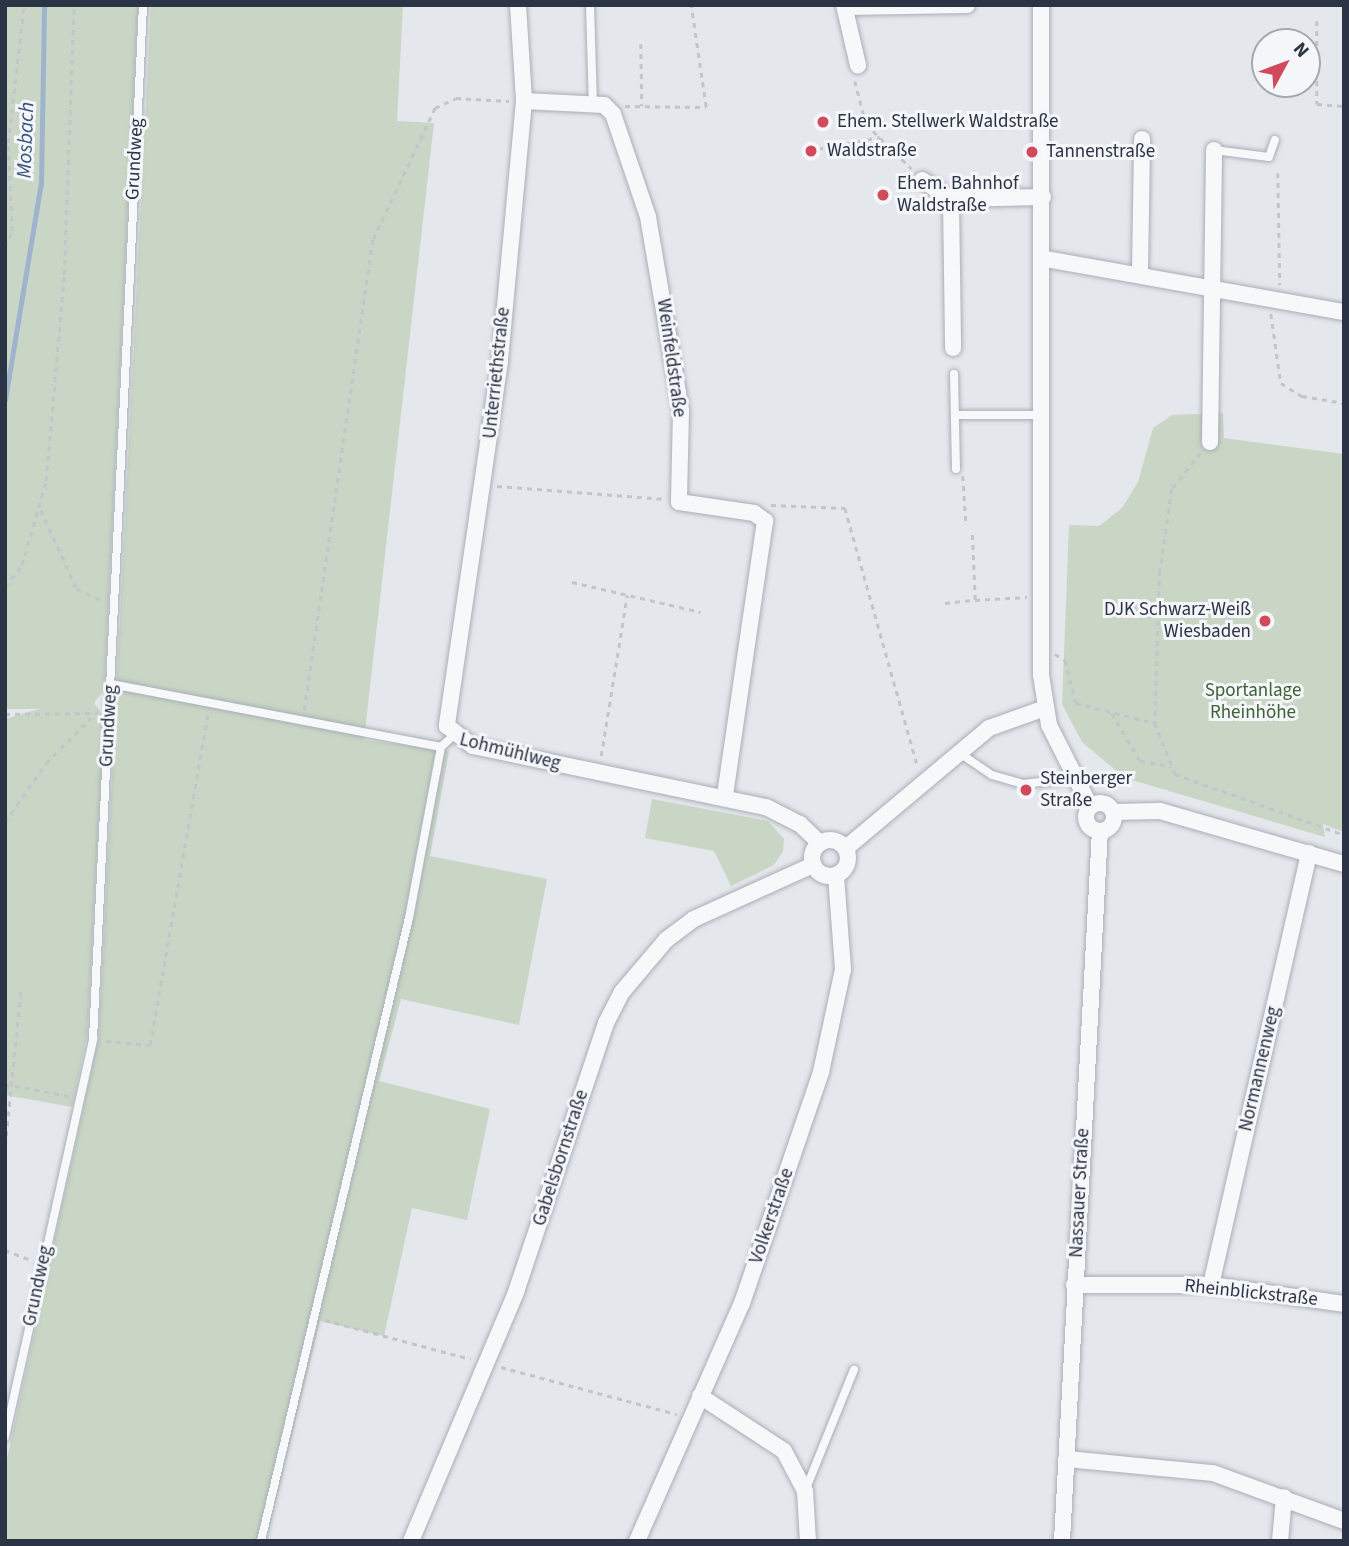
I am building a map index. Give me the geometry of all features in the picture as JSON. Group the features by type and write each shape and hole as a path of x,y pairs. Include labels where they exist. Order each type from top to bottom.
{"street":[{"name":"Unterriethstraße","path":"447,741 445,713 484,485 524,102 518,5"},
{"path":"858,65 845,6 967,5"},
{"path":"1041,5 1046,258 1041,650 1045,708 1077,785 1090,806 1086,822 1100,838 1121,810"},
{"path":"524,102 598,105"},
{"name":"Weinfeldstraße","path":"598,105 648,217 681,411 679,502"},
{"path":"1140,272 1142,139"},
{"path":"1210,442 1214,150"},
{"path":"922,180 951,199 1043,197"},
{"path":"951,199 953,348"},
{"path":"1046,258 1140,272 1344,312"},
{"path":"679,502 760,516 765,541 725,796"},
{"path":"836,876 813,865 820,843 831,840 846,848 989,728 1045,708"},
{"name":"Lohmühlweg","path":"447,741 725,796 784,815 820,843"},
{"path":"1090,806 1103,803 1121,810 1309,853 1344,864"},
{"name":"Nassauer Straße","path":"1062,1541 1100,838"},
{"name":"Volkerstraße","path":"638,1541 742,1303 836,1018 843,957 836,876 848,864 846,848"},
{"name":"Normannenweg","path":"1212,1285 1309,853"},
{"name":"Gabelsbornstraße","path":"411,1541 488,1363 622,992 658,948 694,919 813,865"},
{"name":"Rheinblickstraße","path":"1074,1285 1212,1285 1344,1304"},
{"path":"700,1396 767,1434 806,1491 808,1541"},
{"path":"1068,1460 1213,1473 1344,1521"},
{"path":"1280,1541 1284,1497"}],"lane":[{"name":"Grundweg","path":"5,1437 93,1040 143,5"},
{"path":"590,5 598,105"},
{"path":"1214,150 1269,157 1275,140"},
{"path":"954,374 956,469"},
{"path":"955,415 1044,415"},
{"name":"Lohmühlweg","path":"111,684 302,720 447,741"},
{"path":"261,1541 409,918 447,741"},
{"path":"958,752 992,775 1024,784 1077,785"},
{"path":"806,1491 854,1370"}],"path":[{"path":"5,247 13,205 8,143 24,5"},
{"path":"5,587 22,565 41,509 64,275 74,5"},
{"path":"598,105 706,107 691,5"},
{"path":"1317,21 1317,104 1344,106"},
{"path":"641,44 642,106"},
{"path":"858,65 854,73 866,124 922,180"},
{"path":"302,720 373,239 426,123 444,99 524,102"},
{"path":"818,149 880,137"},
{"path":"1278,173 1275,298 1281,383 1302,396 1344,403"},
{"path":"1210,442 1172,489 1160,571 1155,723 1175,774 1344,835"},
{"path":"956,469 963,470 966,522"},
{"path":"484,485 679,502"},
{"path":"760,516 768,505 845,508 923,784"},
{"path":"41,509 77,589 114,603"},
{"path":"972,531 975,600"},
{"path":"572,582 701,612"},
{"path":"598,773 627,596"},
{"path":"944,603 1042,596"},
{"path":"1041,650 1065,660 1076,703 1155,723"},
{"path":"93,1040 150,1045 210,703"},
{"path":"5,822 46,764 91,718 110,706"},
{"path":"1112,713 1140,761 1172,766"},
{"path":"5,714 91,718"},
{"path":"5,744 5,822"},
{"path":"5,1146 7,1084 20,989"},
{"path":"7,1084 80,1097"},
{"path":"5,1250 43,1264"},
{"path":"315,1317 691,1418"}],"green space":[{"path":"5,5 138,5 104,690 94,703 104,716 87,1036 72,1107 5,1095 5,719 39,709 5,709"},
{"path":"151,5 403,5 397,121 434,123 364,740 449,751 430,856 547,879 519,1025 401,999 379,1081 490,1109 467,1220 412,1208 384,1336 320,1321 266,1541 5,1541 5,1468 99,1036"},
{"name":"Sportanlage Rheinhöhe","path":"1223,413 1224,438 1344,454 1344,832 1323,824 1325,837 1125,778 1082,742 1062,704 1069,525 1099,526 1122,508 1138,482 1153,428 1172,415"},
{"path":"652,799 768,821 784,839 783,851 774,865 731,886 714,851 645,838"}],"waterway":[{"name":"Mosbach","path":"5,400 41,183 44,5"}],"place":[{"name":"Ehem. Stellwerk Waldstraße","path":"823,122"},
{"name":"Waldstraße","path":"811,151"},
{"name":"Tannenstraße","path":"1032,152"},
{"name":"Ehem. Bahnhof Waldstraße","path":"883,195"},
{"name":"DJK Schwarz-Weiß Wiesbaden","path":"1265,621"},
{"name":"Steinberger Straße","path":"1026,790"}]}
